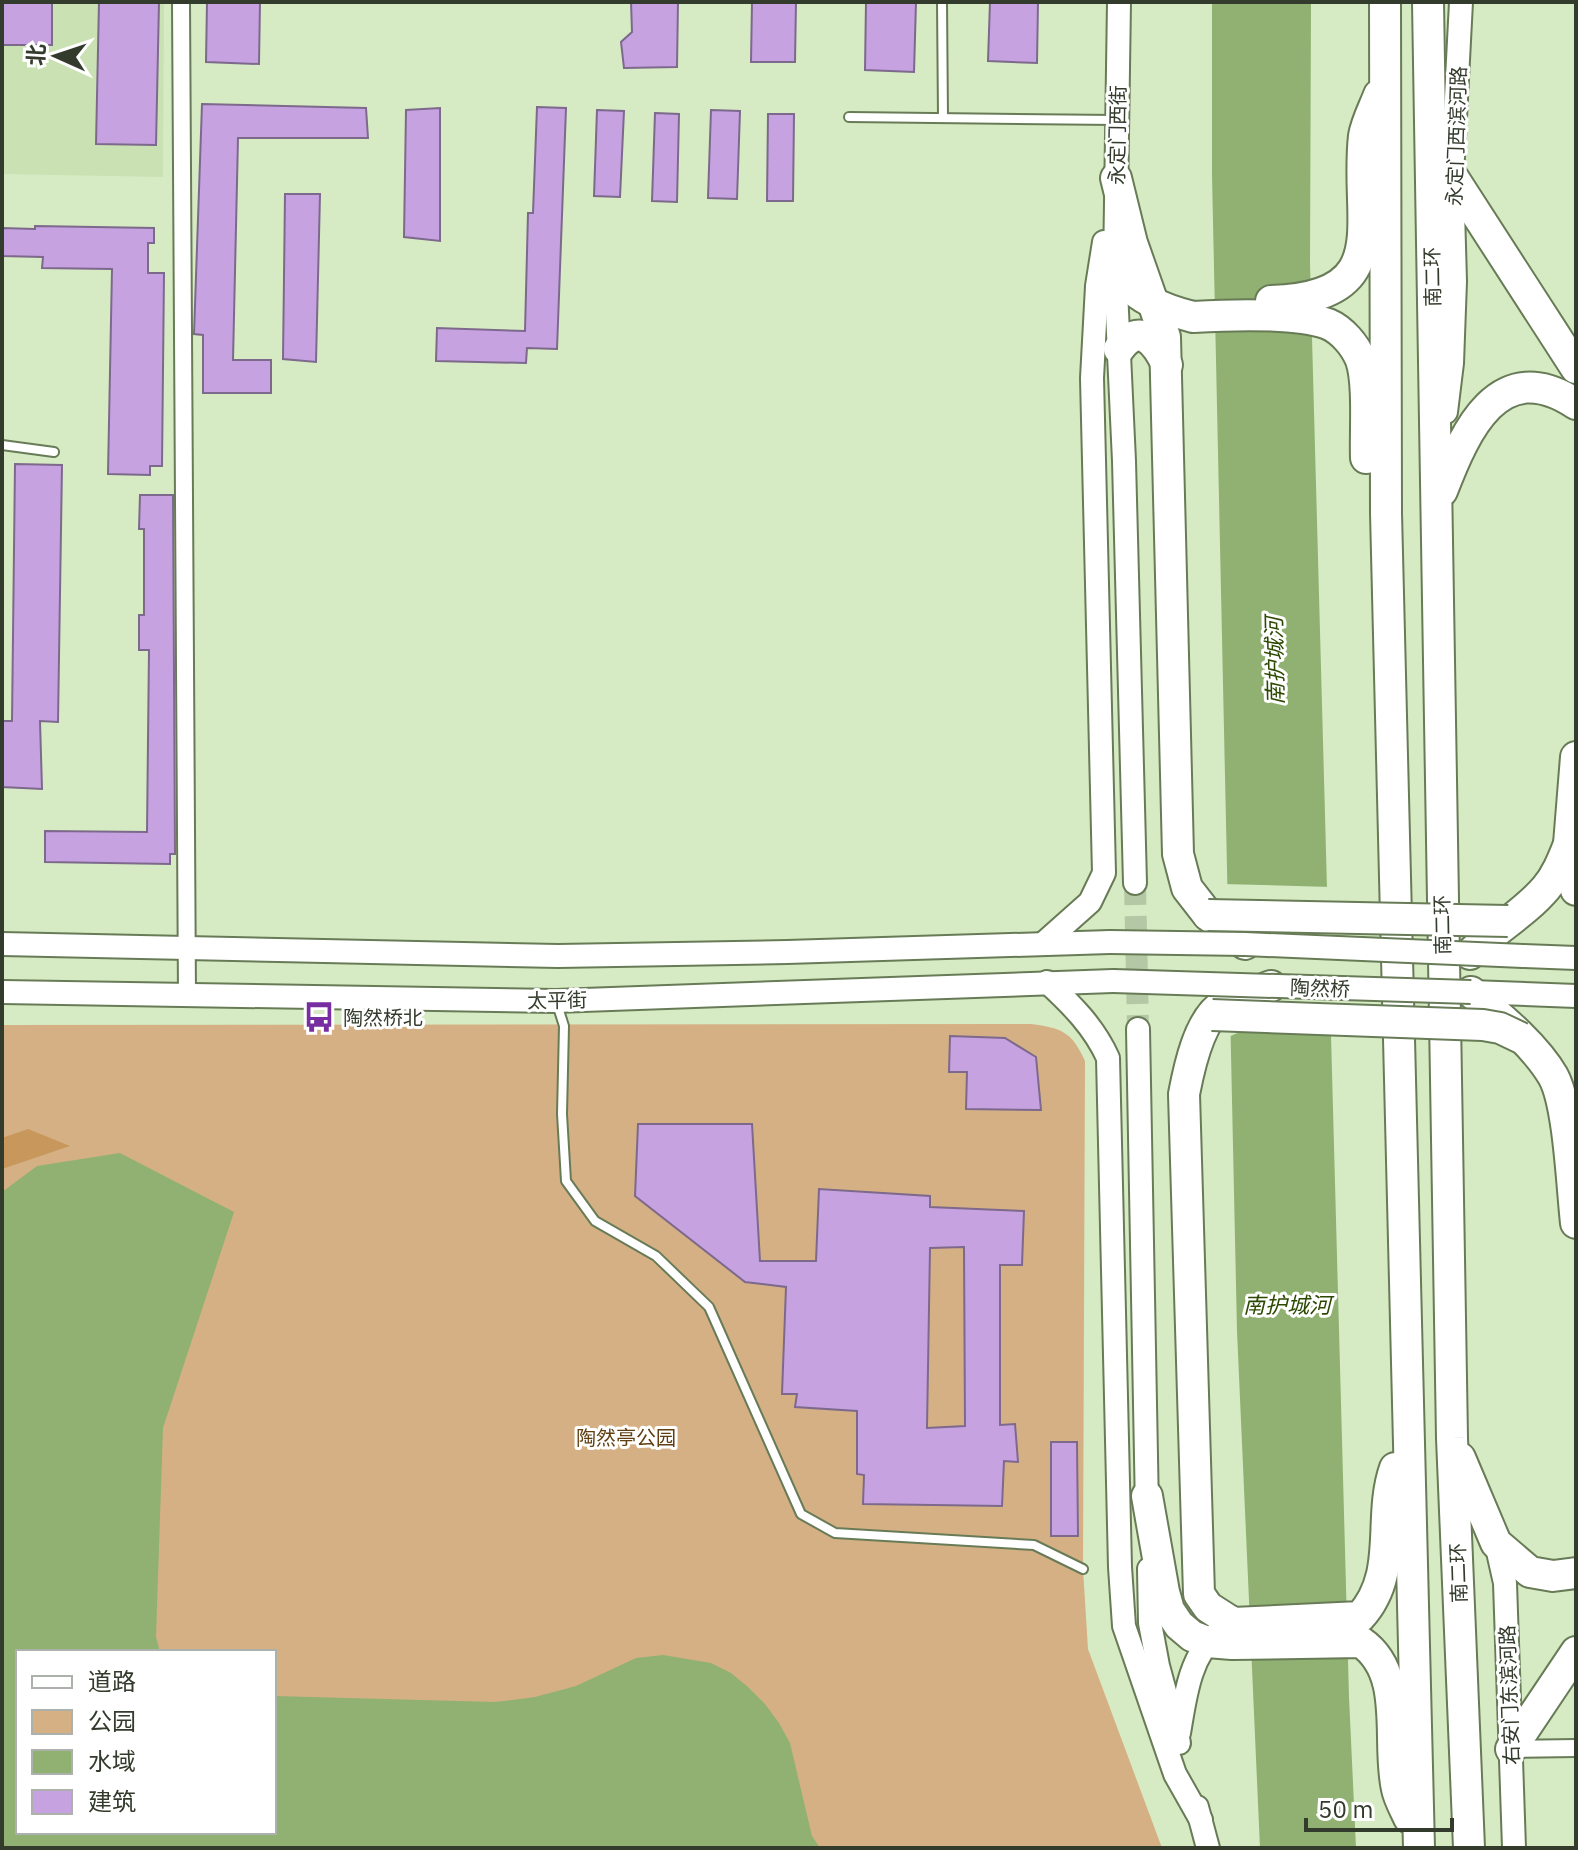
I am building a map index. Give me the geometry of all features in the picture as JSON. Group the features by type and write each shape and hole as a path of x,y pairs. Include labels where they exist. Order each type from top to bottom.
{"highway":[{"path":"1385,2 1386,513 1419,1846"},
{"name":"南二环","path":"1428,2 1452,1438 1469,1848"},
{"path":"1168,367 1174,343 1196,312 1217,303 1304,300 1329,292 1358,267 1364,229 1364,134 1385,80"},
{"path":"1452,176 1576,368"},
{"path":"1116,178 1127,266 1152,303 1165,337 1168,367 1178,854 1187,888 1208,915 1245,944"},
{"path":"1127,266 1196,312"},
{"path":"1152,303 1196,312 1304,318 1329,325 1343,334 1361,360 1366,460 1386,513"},
{"path":"1119,349 1125,340 1141,336 1151,339 1168,367"},
{"path":"1436,508 1457,453 1477,417 1504,393 1531,387 1558,392 1576,404"},
{"path":"1576,757 1569,844 1576,890"},
{"path":"1470,954 1546,889 1569,844"},
{"path":"1208,915 1508,921"},
{"path":"1224,1636 1224,1620 1208,1607 1199,1594 1184,1094 1191,1057 1212,1015 1223,1004 1271,986"},
{"path":"1471,992 1521,1038 1554,1078 1563,1105 1576,1223"},
{"path":"1212,1015 1483,1025 1500,1028 1521,1038"},
{"path":"1576,1071 1573,1085 1576,1106"},
{"path":"1452,1438 1496,1543 1530,1572 1553,1576 1576,1573"},
{"path":"1360,1630 1382,1580 1389,1497 1394,1471 1407,1445"},
{"path":"1147,1496 1169,1610 1179,1625 1192,1636 1360,1630"},
{"path":"1360,1630 1381,1661 1390,1697 1397,1788 1419,1846"},
{"path":"1511,1749 1576,1652"}],"main road":[{"name":"永定门西街","path":"1045,942 1090,902 1104,873 1092,378 1097,286 1116,178 1119,2"},
{"name":"永定门西滨河路","path":"1436,508 1452,363 1455,281 1452,176 1461,2"},
{"path":"1127,266 1119,349 1135,883"},
{"path":"2,944 558,956 787,952 1045,942"},
{"name":"陶然桥","path":"1045,942 1245,944 1576,958"},
{"name":"陶然桥","path":"1113,981 1576,996"},
{"name":"太平街","path":"2,992 556,1001 1113,981"},
{"path":"1047,982 1076,1009 1100,1040 1108,1058 1124,1626 1175,1774 1201,1820"},
{"path":"1138,1029 1150,1623 1158,1666 1208,1848"},
{"name":"右安门东滨河路","path":"1496,1543 1505,1583 1514,1848"},
{"path":"1178,1738 1195,1664 1224,1636"}],"street":[{"path":"181,2 187,996"},
{"path":"1511,1749 1576,1748"}],"lane":[{"path":"942,2 943,118"},
{"path":"849,117 1117,120"},
{"path":"2,445 54,452"},
{"path":"556,1001 564,1026 562,1114 566,1181 595,1221 656,1256 709,1307 801,1514 835,1533 1034,1545 1083,1569"}],"shaded area":[{"path":"2,2 164,2 163,177 2,174"},
{"path":"28,1129 70,1146 2,1169 2,1138"}],"green space":[{"name":"陶然亭公园","path":"1031,1024 1065,1033 1075,1044 1085,1061 1083,1569 1088,1649 1162,1848 2,1848 2,1025"}],"water":[{"name":"南护城河","path":"1212,2 1311,2 1310,264 1349,1697 1356,1848 1260,1848 1237,1331 1212,175"},
{"path":"120,1153 234,1212 163,1428 156,1637 159,1650 16,1650 16,1834 276,1834 276,1696 495,1702 535,1697 576,1686 636,1658 663,1655 711,1663 731,1673 765,1704 790,1743 812,1836 820,1848 2,1848 2,1192 37,1166"}],"pier":[{"path":"1223,884 1331,887 1335,1033 1242,1031 1226,1038"}],"building":[{"path":"2,2 52,2 52,45 2,45"},
{"path":"99,2 159,2 156,145 96,144"},
{"path":"207,2 260,2 259,64 206,62"},
{"path":"631,2 678,2 677,67 624,68 621,42 632,32"},
{"path":"752,2 796,2 795,62 751,62"},
{"path":"866,2 916,2 914,72 865,70"},
{"path":"990,2 1038,2 1037,63 988,61"},
{"path":"202,104 366,108 368,138 238,138 233,360 271,360 271,393 203,393 203,335 194,334"},
{"path":"537,107 566,108 557,349 527,348 526,363 436,361 437,328 525,331 528,213 533,213"},
{"path":"440,108 440,241 404,237 406,110"},
{"path":"597,110 624,111 620,197 594,196"},
{"path":"711,110 740,111 737,199 708,198"},
{"path":"655,113 679,114 677,202 652,201"},
{"path":"768,114 794,114 793,201 767,201"},
{"path":"285,194 320,194 316,362 283,359"},
{"path":"35,226 154,228 154,243 148,243 148,273 164,273 162,466 150,466 150,475 108,474 112,269 42,268 43,257 2,256 2,228 35,229"},
{"path":"15,464 62,465 58,722 40,721 42,789 2,787 2,721 12,721"},
{"path":"140,495 173,495 175,854 170,854 170,864 45,862 45,831 147,832 149,650 139,650 139,615 144,615 144,529 139,529"},
{"path":"950,1036 1005,1038 1036,1057 1041,1110 966,1109 967,1072 949,1072"},
{"path":"638,1124 752,1124 760,1261 816,1261 819,1189 930,1196 930,1207 1024,1211 1022,1265 1000,1265 1000,1425 1015,1424 1018,1462 1004,1461 1002,1506 863,1504 864,1475 857,1474 857,1411 795,1407 797,1394 782,1394 786,1287 745,1282 635,1196","holes":["964,1247 965,1426 927,1428 930,1248"]},
{"path":"1051,1442 1077,1442 1078,1536 1051,1536"}],"tunnel":[{"path":"1135,883 1138,1029"}],"place":[{"name":"陶然桥北","path":"319,1017"}]}
